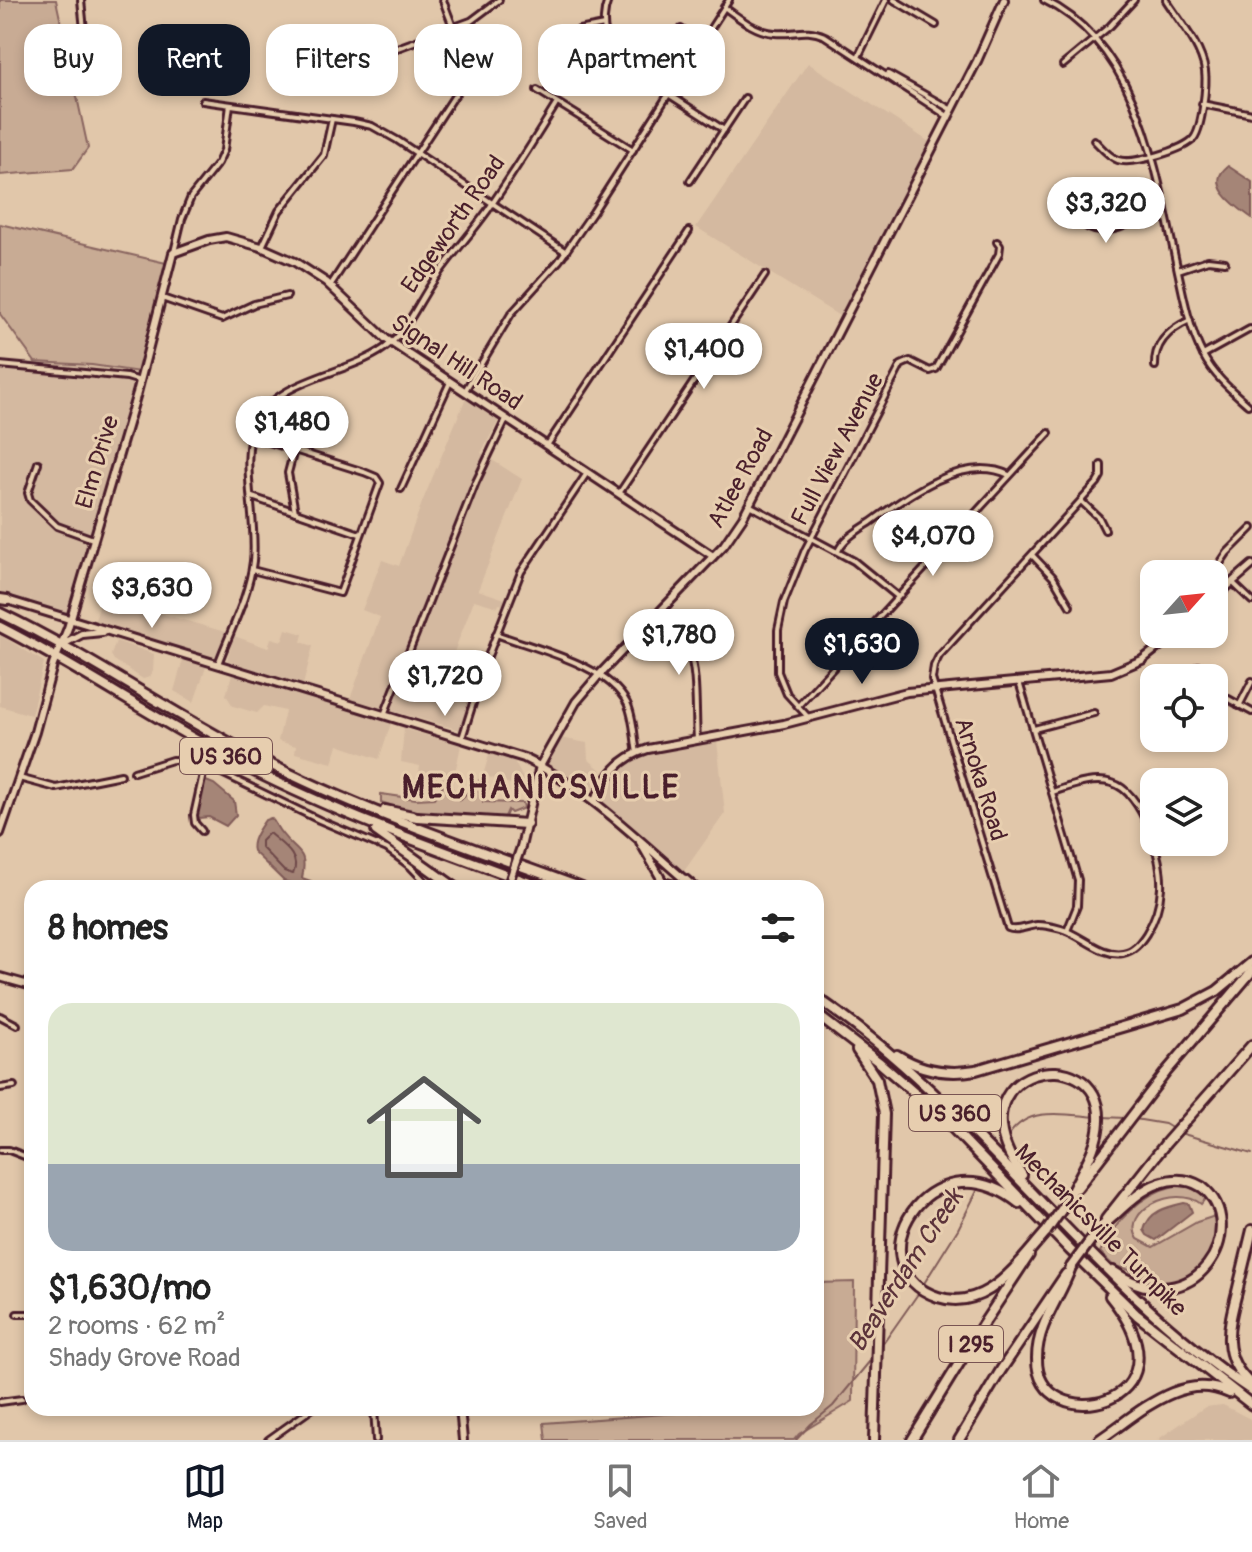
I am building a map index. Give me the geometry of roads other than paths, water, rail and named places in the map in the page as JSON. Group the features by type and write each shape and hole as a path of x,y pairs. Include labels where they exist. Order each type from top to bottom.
{"highway":[{"name":"US 360","path":"0,613 224,740 329,791 401,822 560,880"},
{"name":"US 360","path":"0,627 201,743 311,798 375,826 521,880"},
{"path":"329,791 410,816 527,824"},
{"path":"311,798 381,833 445,880"},
{"path":"836,1012 914,1064 934,1071 964,1072 1183,1009 1217,991 1252,962"},
{"path":"1068,1201 1119,1131 1252,971"},
{"name":"Mechanicsville Turnpike","path":"824,1003 890,1054 944,1102 1077,1240 1164,1323 1252,1388"},
{"name":"Mechanicsville Turnpike","path":"824,1021 897,1077 951,1125 1051,1234 1137,1315 1252,1406"},
{"path":"824,1023 864,1058 877,1080 883,1102 874,1440"},
{"name":"I 295","path":"959,1440 1098,1230 1190,1114 1252,1045"},
{"path":"1051,1234 1019,1202 1001,1190 982,1183 954,1184 927,1195 907,1217 900,1244 906,1270 921,1287 935,1296 961,1300 979,1295 1006,1276 1051,1234 1068,1201 1091,1154 1099,1111 1094,1097 1075,1077 1046,1071 1021,1080 1010,1091 1002,1108 1002,1130 1011,1156 1063,1225"},
{"path":"1077,1240 1126,1279 1146,1287 1163,1289 1189,1284 1205,1275 1218,1262 1228,1238 1226,1216 1214,1196 1202,1187 1182,1180 1169,1180 1151,1187 1098,1230"},
{"path":"1252,1230 1229,1324 1228,1342 1237,1370 1252,1388"},
{"name":"I 295","path":"912,1440 1032,1249"},
{"path":"1068,1273 1040,1336 1038,1370 1047,1390 1063,1405 1077,1410 1099,1410 1116,1402 1130,1387 1137,1368 1136,1350 1131,1332 1116,1303 1070,1250"},
{"path":"1099,1440 1167,1395 1187,1387 1222,1390 1252,1406"}],"main road":[{"name":"Atlee Road","path":"510,880 521,847 540,766 576,702 732,535 951,114 1004,0"},
{"name":"Signal Hill Road","path":"173,253 221,237 261,247 306,268 392,342 713,556"},
{"name":"Elm Drive","path":"0,833 35,732 55,657 70,620 140,381 173,253"},
{"path":"1228,586 1252,565"},
{"path":"3,600 513,754 564,779 685,880"},
{"path":"61,645 82,634 106,631"},
{"path":"594,802 612,770 622,760 637,753 808,717 879,697 934,688 1111,673 1142,660 1157,648"},
{"path":"640,842 663,880"},
{"path":"657,875 667,877 674,871"},
{"path":"0,977 24,984"},
{"path":"461,1416 463,1440"}],"street":[{"path":"81,0 83,24"},
{"path":"443,0 452,24"},
{"path":"461,24 480,15 499,0"},
{"path":"604,24 608,0"},
{"path":"713,24 729,0"},
{"path":"858,57 886,0"},
{"path":"894,0 936,25"},
{"path":"1044,0 1074,16 1095,38 1129,89 1150,157 1190,320 1203,355 1220,380 1248,405"},
{"path":"1057,6 1060,0"},
{"path":"1063,65 1134,0"},
{"path":"1094,140 1117,160 1131,161 1182,147 1191,142 1198,131 1205,78 1203,62 1166,0"},
{"path":"724,7 750,25 768,32 805,30 817,33 909,84 951,114"},
{"path":"537,90 633,150"},
{"path":"330,286 455,96"},
{"path":"466,389 511,314 566,252 668,96"},
{"path":"674,96 724,130"},
{"path":"690,181 745,98"},
{"path":"203,101 372,126 566,252"},
{"name":"Edgeworth Road","path":"250,436 259,416 282,394 392,342 492,203 557,103"},
{"path":"1202,104 1252,114"},
{"name":"Elm Drive","path":"173,253 191,197 224,150 230,105"},
{"path":"261,247 279,211 324,155 332,119"},
{"path":"1067,204 1077,221 1099,232 1164,211"},
{"path":"548,444 689,231"},
{"name":"Full View Avenue","path":"808,717 787,694 777,665 778,630 788,588 811,537 901,365 910,361 930,371 936,369 999,254 997,242"},
{"path":"1178,270 1208,260 1225,262"},
{"path":"620,492 765,275"},
{"path":"162,298 222,319 254,304 287,296"},
{"path":"1155,366 1159,344 1172,330 1190,320"},
{"path":"1203,355 1250,329"},
{"path":"0,365 127,377 140,381"},
{"path":"401,489 451,380"},
{"path":"384,715 492,443 507,417"},
{"path":"798,706 1049,433"},
{"path":"218,665 252,570 255,544 250,436 342,465 380,481 340,593 252,570"},
{"path":"294,450 288,482 295,512"},
{"path":"38,463 28,493 30,500 57,526 93,539"},
{"path":"934,688 932,671 939,656 1100,480 1101,465"},
{"path":"838,551 857,532 907,496 931,483 958,473 979,470 995,470 1009,475"},
{"path":"461,739 496,634 528,560 588,471"},
{"path":"252,497 360,534"},
{"path":"1081,501 1099,518 1105,530"},
{"path":"749,505 863,566 897,596"},
{"path":"1222,560 1252,528"},
{"path":"1032,555 1053,577 1070,606"},
{"path":"1232,582 1252,601"},
{"path":"657,614 681,638 688,650 697,740"},
{"path":"496,634 599,675 628,704 637,753"},
{"path":"1239,706 1252,681"},
{"path":"1019,682 1078,880 1077,906 1067,931 1109,952 1127,952 1137,946 1151,925 1160,899 1161,883 1156,856"},
{"name":"Arnoka Road","path":"934,688 1009,930 1038,925 1067,931"},
{"path":"1228,699 1252,712"},
{"path":"1034,729 1094,713"},
{"path":"134,772 178,758 190,759 387,849 423,880"},
{"path":"202,831 195,823 194,815 205,765"},
{"path":"19,778 56,788 121,775"},
{"path":"1052,792 1096,781 1119,786 1140,810"},
{"path":"0,1016 17,1025"},
{"path":"0,1088 14,1086"},
{"path":"0,1150 24,1156"},
{"path":"17,1314 24,1314"},
{"path":"0,1402 22,1399"},
{"path":"268,1440 302,1416"},
{"path":"374,1416 376,1440"}],"water":[{"path":"1228,166 1252,182 1252,218 1231,202 1221,188 1221,173"},
{"path":"206,781 234,801 236,815 226,826 209,817 197,816 202,785"},
{"path":"271,818 300,853 304,862 302,878 308,880 283,880 253,851 253,843 265,820"},
{"path":"1189,1204 1192,1212 1156,1240 1147,1235 1144,1230 1146,1224 1154,1214"}],"waterway":[{"name":"Beaverdam Creek","path":"1009,1135 1027,1119 1037,1116 1097,1117"},
{"name":"Beaverdam Creek","path":"1103,1117 1125,1118"},
{"name":"Beaverdam Creek","path":"1135,1119 1165,1124 1175,1130"},
{"name":"Beaverdam Creek","path":"1180,1133 1252,1154"},
{"name":"Beaverdam Creek","path":"923,1285 958,1229 978,1189"},
{"name":"Beaverdam Creek","path":"880,1348 920,1291"},
{"name":"Beaverdam Creek","path":"824,1413 874,1356"},
{"name":"Beaverdam Creek","path":"796,1440 821,1416"}],"district":[{"name":"MECHANICSVILLE","path":"541,787"}]}
